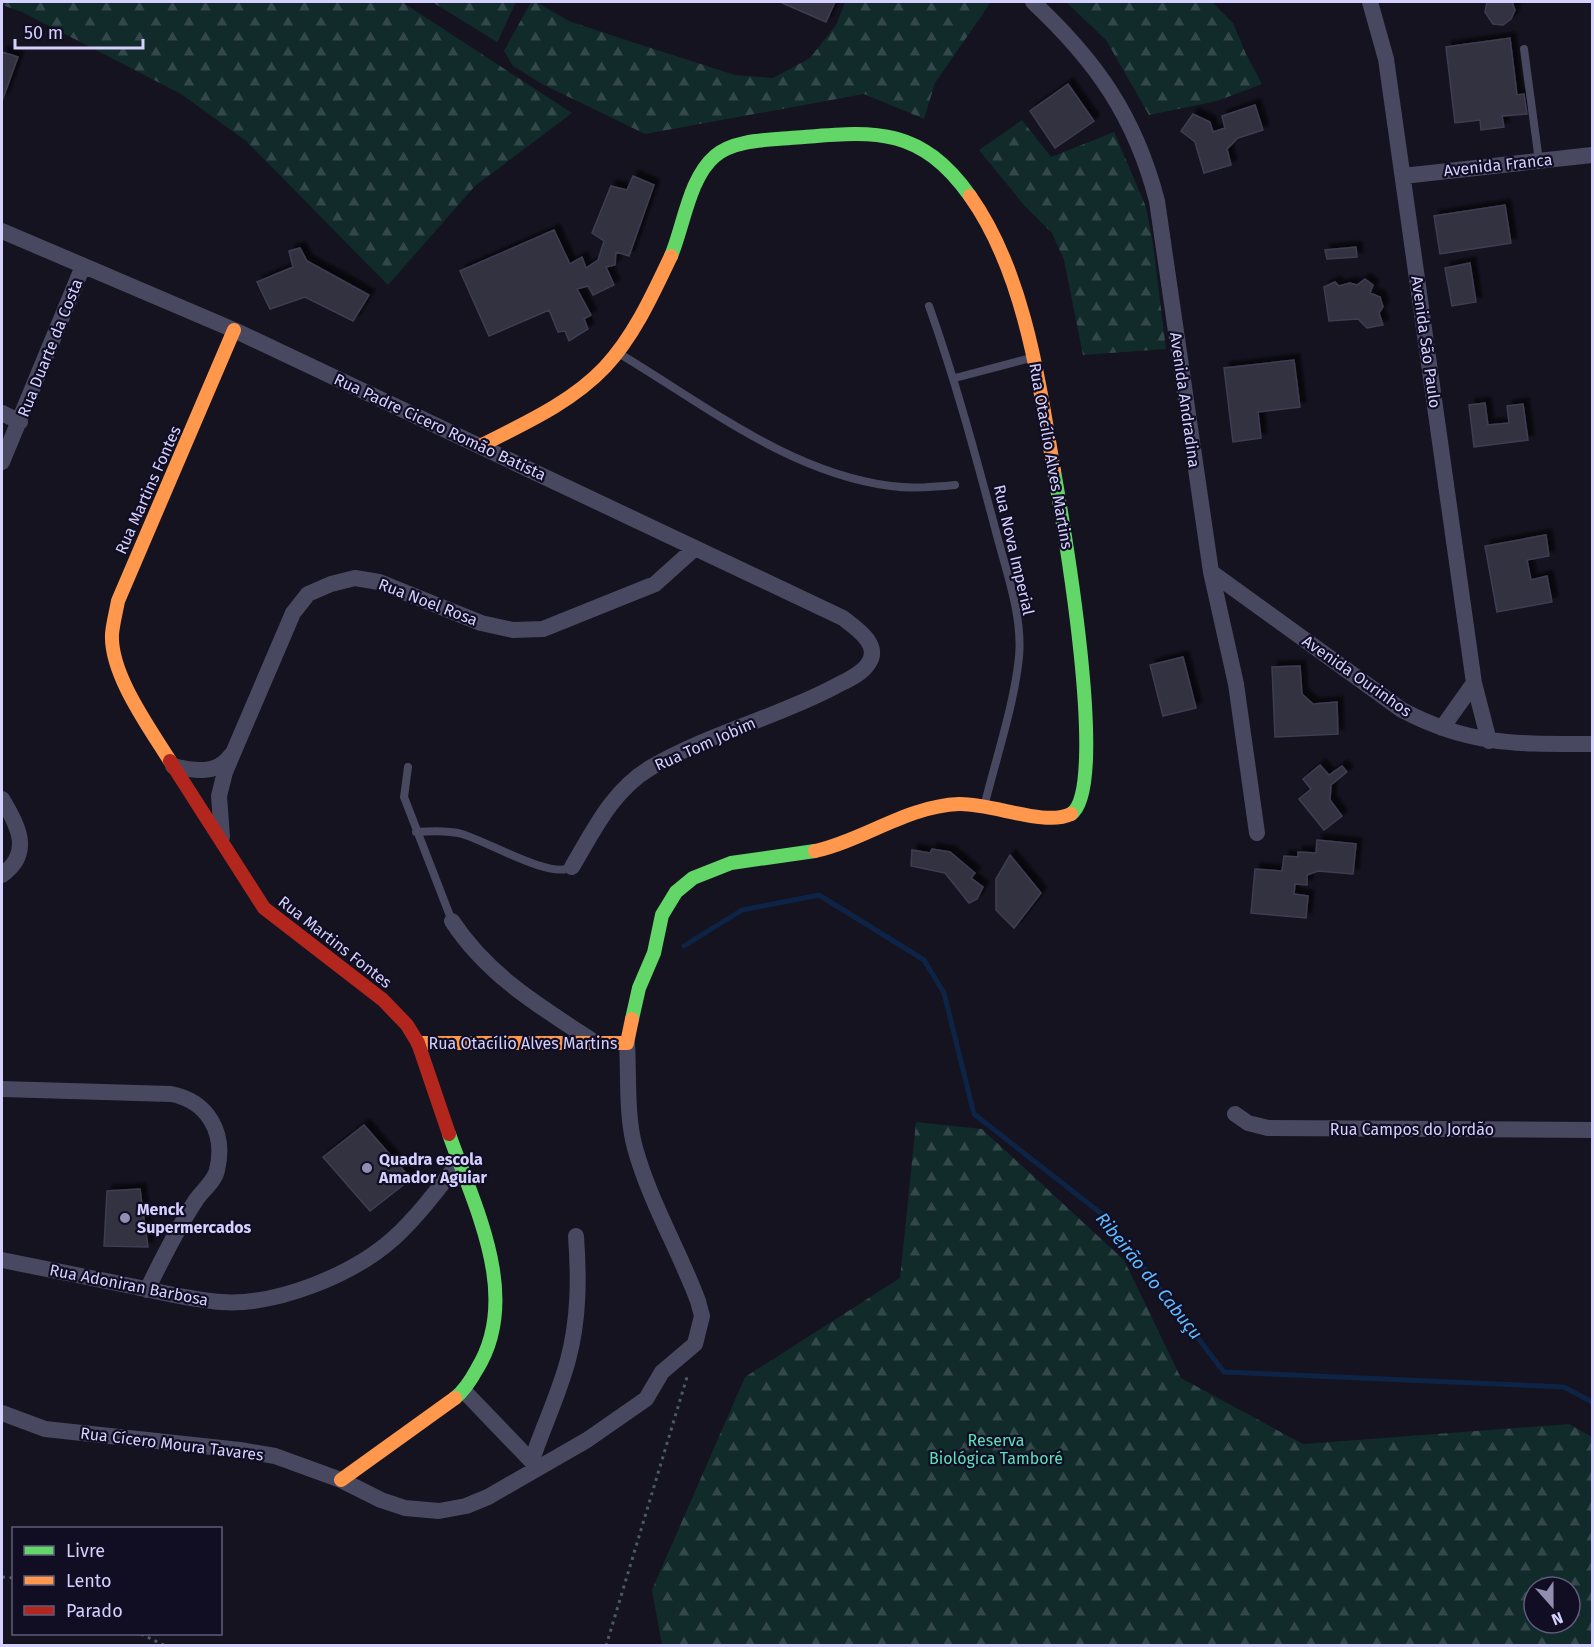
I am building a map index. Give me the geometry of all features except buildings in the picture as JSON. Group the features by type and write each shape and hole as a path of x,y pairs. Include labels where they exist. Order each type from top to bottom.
{"street":[{"name":"Avenida Andradina","path":"1033,2 1071,37 1100,74 1126,117 1146,160 1157,201 1211,572 1236,684 1257,833"},
{"name":"Avenida São Paulo","path":"1370,2 1386,59 1474,684 1489,741"},
{"name":"Rua Otacílio Alves Martins","path":"341,1480 356,1490 405,1508 439,1511 466,1506 488,1497 534,1464 594,1435 646,1399 662,1372 696,1344 700,1334 702,1316 698,1301 650,1190 635,1147 631,1121 627,1043 639,988 655,951 657,926 667,904 677,891 693,878 712,868 742,860 777,857 838,845 905,815 938,806 957,803 984,806 1055,820 1070,815 1080,807 1088,778 1087,708 1072,581 1034,357 990,232 970,196 948,169 928,154 894,138 864,132 768,140 723,150 712,157 705,167 676,244 633,327 617,352 592,382 555,406 480,446"},
{"name":"Avenida Franca","path":"1403,176 1593,155"},
{"name":"Rua Padre Cicero Romão Batista","path":"2,231 234,330 480,446 843,618 862,632 868,641"},
{"name":"Rua Duarte da Costa","path":"2,462 83,266"},
{"name":"Rua Martins Fontes","path":"234,330 121,592 112,635 120,672 135,705 264,908 383,1000 407,1025 418,1043 486,1241 496,1286 495,1318 489,1350 464,1391 341,1480"},
{"path":"2,413 20,422"},
{"name":"Rua Noel Rosa","path":"224,848 219,796 238,744 293,613 308,594 331,584 355,578 379,582 482,623 513,630 543,629 655,584 694,549"},
{"name":"Avenida Ourinhos","path":"1211,572 1402,710 1442,728 1489,741 1593,744"},
{"name":"Rua Tom Jobim","path":"572,867 594,825 621,792 650,769 815,697 853,677 868,665 872,656 868,641"},
{"path":"1442,728 1474,684"},
{"name":"Rua Noel Rosa","path":"173,766 195,771 216,769 229,758 238,744"},
{"path":"2,799 20,836 20,849 12,867 2,875"},
{"path":"452,921 466,944 516,991 597,1044"},
{"name":"Rua Otacílio Alves Martins","path":"418,1043 627,1043"},
{"path":"2,1089 171,1094 188,1097 203,1109 215,1128 220,1148 217,1172 167,1249 147,1290"},
{"name":"Rua Campos do Jordão","path":"1235,1114 1248,1123 1268,1128 1593,1130"},
{"name":"Rua Adoniran Barbosa","path":"2,1260 147,1290 223,1302 255,1300 322,1282 360,1262 393,1239 459,1162"},
{"path":"464,1391 534,1464 568,1360 577,1317 579,1283 576,1236"},
{"name":"Rua Cícero Moura Tavares","path":"2,1413 45,1429 240,1450 275,1456 341,1480"}],"lane":[{"path":"1524,50 1539,161"},
{"name":"Rua Nova Imperial","path":"929,306 955,378 1015,610 1019,657 984,806"},
{"path":"617,352 790,455 851,478 891,486 955,485"},
{"path":"955,378 1034,357"},
{"path":"408,767 404,797 452,921"},
{"name":"Rua Tom Jobim","path":"416,832 460,833 549,869 566,870 572,867"}],"path":[{"path":"606,1646 687,1377"},
{"path":"143,1635 166,1646"}],"green space":[{"path":"2,2 402,2 572,113 475,186 388,285 246,141 181,94 22,12 2,5"},
{"path":"432,2 516,2 497,42"},
{"path":"531,2 536,2 569,21 735,75 773,78 810,58 836,25 845,2 991,2 935,83 924,119 864,94 645,134 542,84 513,66 504,51"},
{"path":"1066,2 1212,2 1233,23 1262,84 1217,101 1149,115 1106,40"},
{"path":"1022,120 1051,157 1114,132 1146,207 1166,349 1083,355 1064,260 1052,233 1023,204 979,150"},
{"name":"Reserva Biológica Tamboré","path":"916,1122 982,1129 1124,1260 1181,1378 1303,1444 1569,1424 1592,1437 1592,1645 662,1645 652,1590 745,1377 900,1278"}],"waterway":[{"name":"Ribeirão do Cabuçu","path":"684,946 742,910 819,895 924,960 944,993 974,1114 1103,1215 1224,1372 1564,1387 1592,1402"}],"traffic: fast":[{"path":"671,256 693,189 706,165 722,151 741,144 771,139 844,134 890,137 911,144 931,155 950,172 970,196"},
{"path":"1054,471 1074,595 1085,708 1086,757 1082,794 1071,814"},
{"path":"632,1019 639,988 654,953 662,915 676,892 693,878 731,863 815,851"},
{"path":"449,1134 481,1221 495,1282 495,1312 490,1341 477,1369 465,1388 455,1398"}],"traffic: slow":[{"path":"970,196 1004,258 1027,328 1054,471"},
{"path":"480,446 562,402 592,380 615,355 634,328 671,256"},
{"path":"170,761 124,683 113,650 112,630 118,601 234,330"},
{"path":"815,851 904,817 940,806 972,805 1047,818 1071,814"},
{"path":"418,1043 627,1043 632,1019"},
{"path":"341,1480 455,1398"}],"traffic: jam":[{"path":"170,761 264,908 383,1000 407,1025 418,1043 449,1134"}],"place":[{"name":"Quadra escola Amador Aguiar","path":"367,1168"},
{"name":"Menck Supermercados","path":"125,1218"}]}
